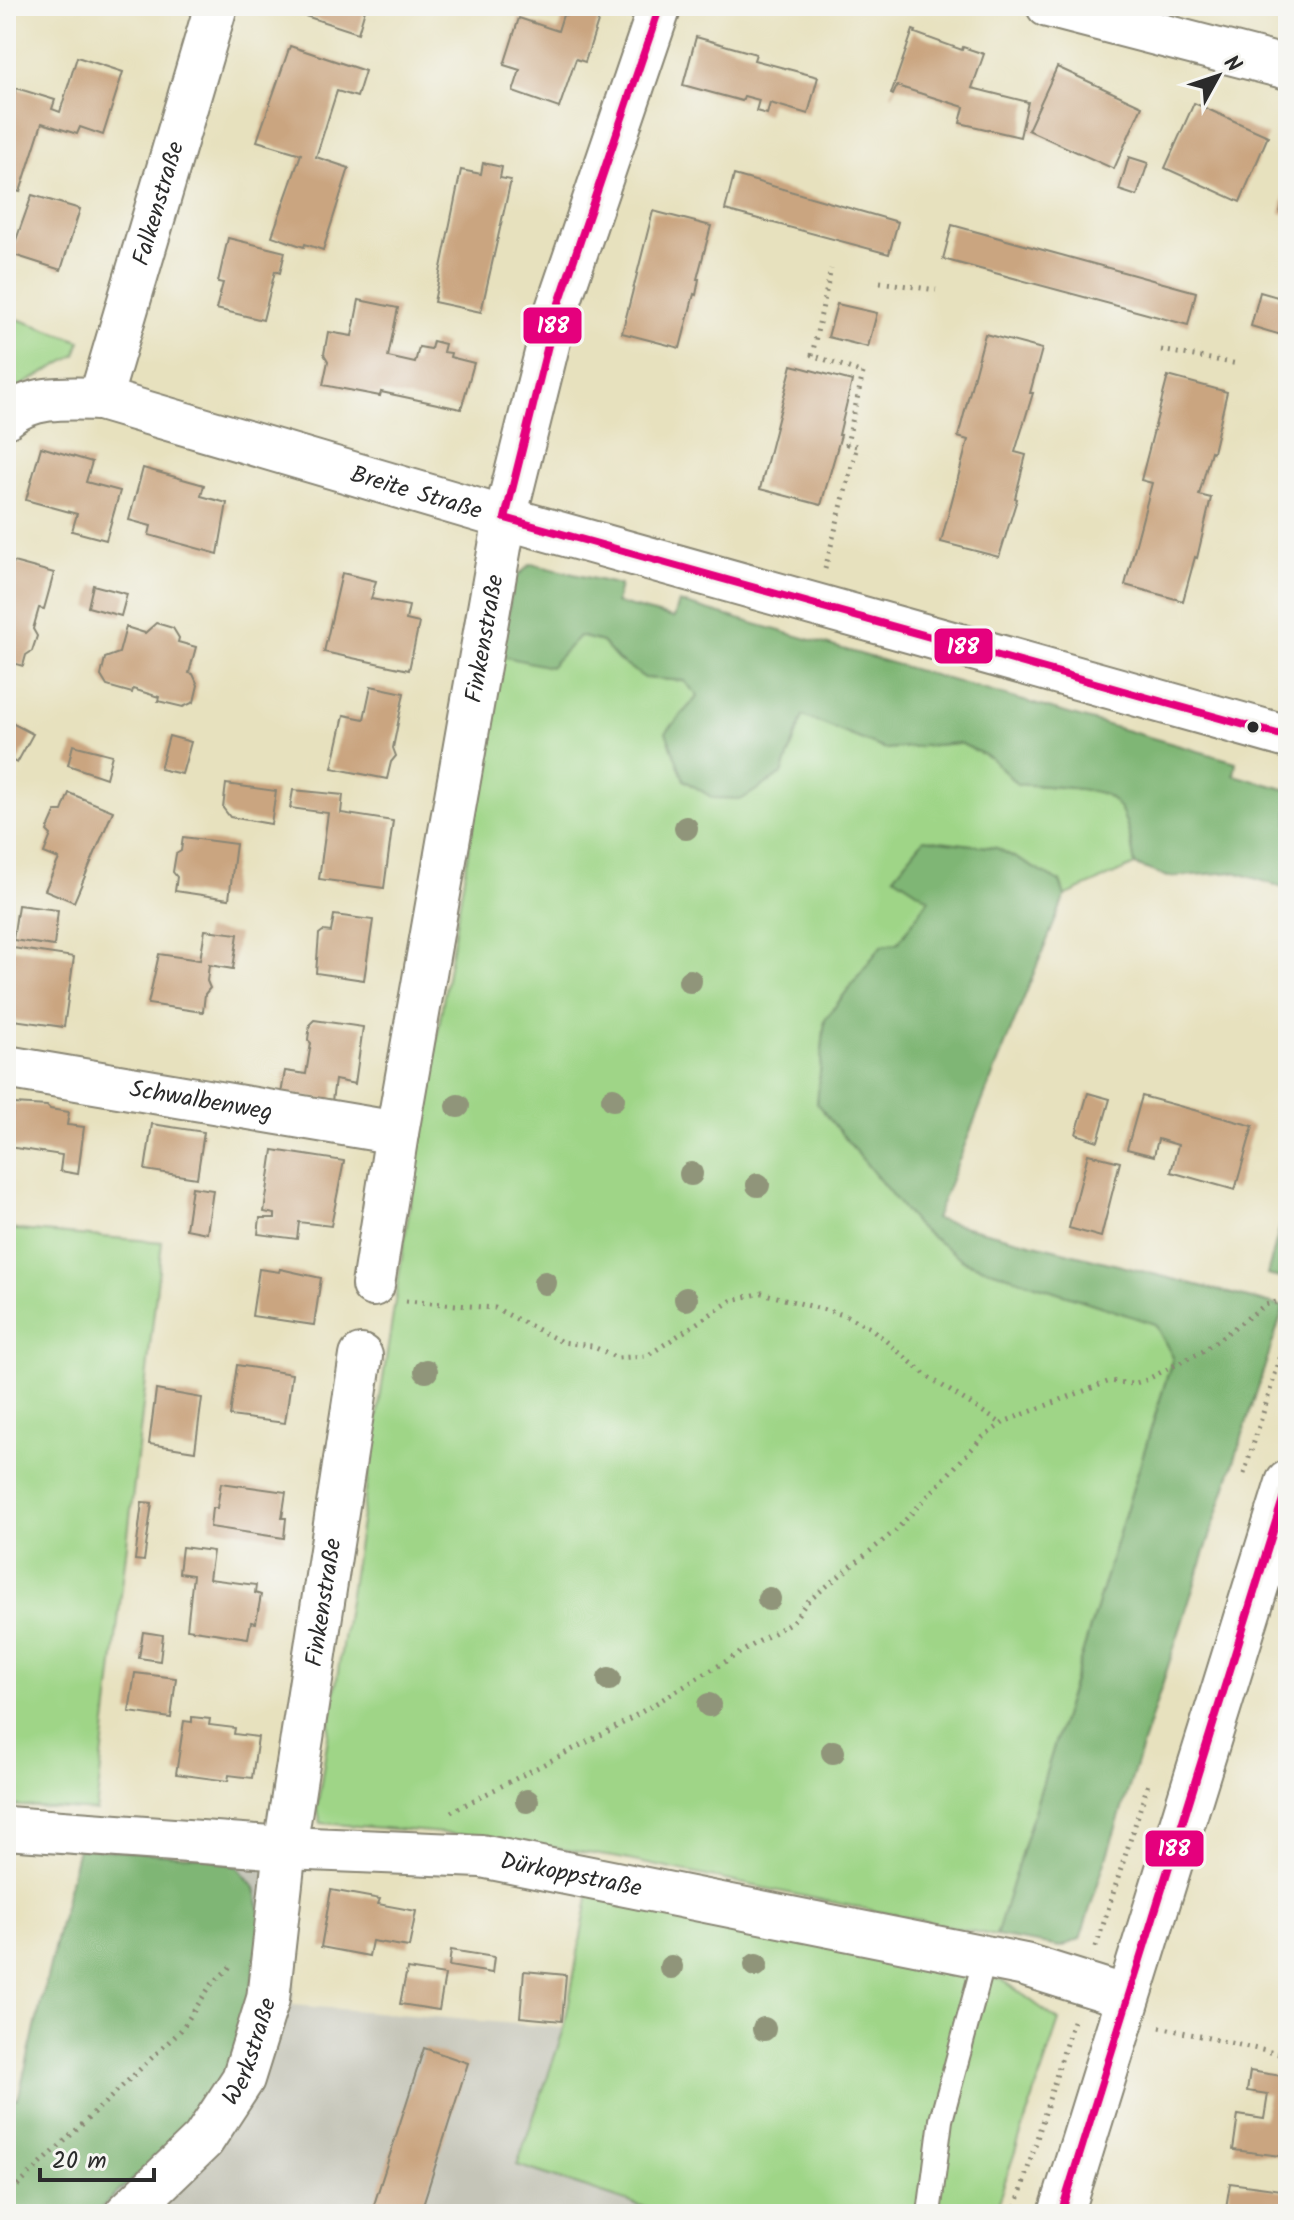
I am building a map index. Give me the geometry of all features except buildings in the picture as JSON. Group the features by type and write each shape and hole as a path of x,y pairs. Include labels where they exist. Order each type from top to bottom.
{"street":[{"name":"Falkenstraße","path":"100,399 216,6"},
{"name":"Finkenstraße","path":"385,1293 397,1133 505,518 557,309 660,6"},
{"path":"1048,6 1147,19 1288,68"},
{"path":"6,417 16,408 54,398 100,399"},
{"name":"Breite Straße","path":"100,399 505,518 1288,737"},
{"name":"Schwalbenweg","path":"6,1067 397,1133"},
{"name":"Finkenstraße","path":"285,1848 361,1356"},
{"path":"1061,2214 1288,1483"},
{"name":"Dürkoppstraße","path":"6,1828 285,1848 481,1856 1025,1965 1127,1997"},
{"name":"Werkstraße","path":"126,2214 203,2140 243,2079 268,1999 285,1848"}],"lane":[{"path":"929,2214 941,2120 985,1957"}],"path":[{"path":"815,605 857,446 847,444 863,373 812,355 831,269"},
{"path":"880,282 936,290"},
{"path":"1161,350 1238,364"},
{"path":"385,1293 495,1308 562,1342 592,1346 617,1358 647,1356 732,1300 762,1293 847,1316 872,1329 927,1376 1002,1424"},
{"path":"442,1814 453,1812 618,1726 793,1621 807,1602 895,1531 983,1437 1002,1424 1110,1381 1132,1384 1146,1380 1203,1351 1265,1305 1288,1299"},
{"path":"1243,1477 1288,1333"},
{"path":"1014,2214 1149,1778"},
{"path":"6,2197 181,2030 211,1985 277,1924"},
{"path":"1159,2027 1288,2056"}],"shaded area":[{"path":"208,1857 317,1859 305,1874 292,2005 563,2028 589,1893 1059,2021 994,2214 94,2214 188,2129"}],"green space":[{"path":"6,315 80,341 76,355 6,394"},
{"path":"531,564 620,585 616,603 674,618 679,602 1236,762 1234,775 1288,790 1288,889 1235,872 1168,877 1135,865 1125,819 1109,797 1079,789 1017,784 991,758 960,743 885,749 803,716 782,774 742,799 713,798 684,780 666,732 698,696 684,681 645,678 618,660 602,642 579,636 550,667 501,656 513,580"},
{"path":"579,636 602,642 618,660 645,678 684,681 698,695 802,715 885,749 960,743 991,758 1017,784 1079,789 1109,797 1121,810 1128,828 1135,865 1065,896 1060,881 930,899 898,943 882,945 825,1020 817,1104 966,1262 1155,1324 1173,1357 996,1936 619,1858 479,1836 321,1823 317,1808 420,1139 501,656"},
{"path":"924,839 997,848 1060,882 1065,896 935,1219 1284,1307 1080,1939 1060,1947 996,1936 1173,1357 1155,1324 966,1262 918,1227 817,1104 825,1020 882,945 898,943 929,899 894,876"},
{"path":"1288,1198 1288,1280 1267,1275"},
{"path":"6,1229 162,1242 96,1811 6,1805"},
{"path":"78,1848 208,1857 238,1867 255,1888 262,1918 251,1991 228,2073 188,2129 94,2214 6,2214 6,2098 18,2099"},
{"path":"589,1893 1003,1980 1059,2021 994,2214 666,2214 517,2165 564,2029"}],"transit line":[{"name":"188","path":"660,6 557,309 505,518 1288,737"},
{"name":"188","path":"1061,2214 1288,1483"}]}
